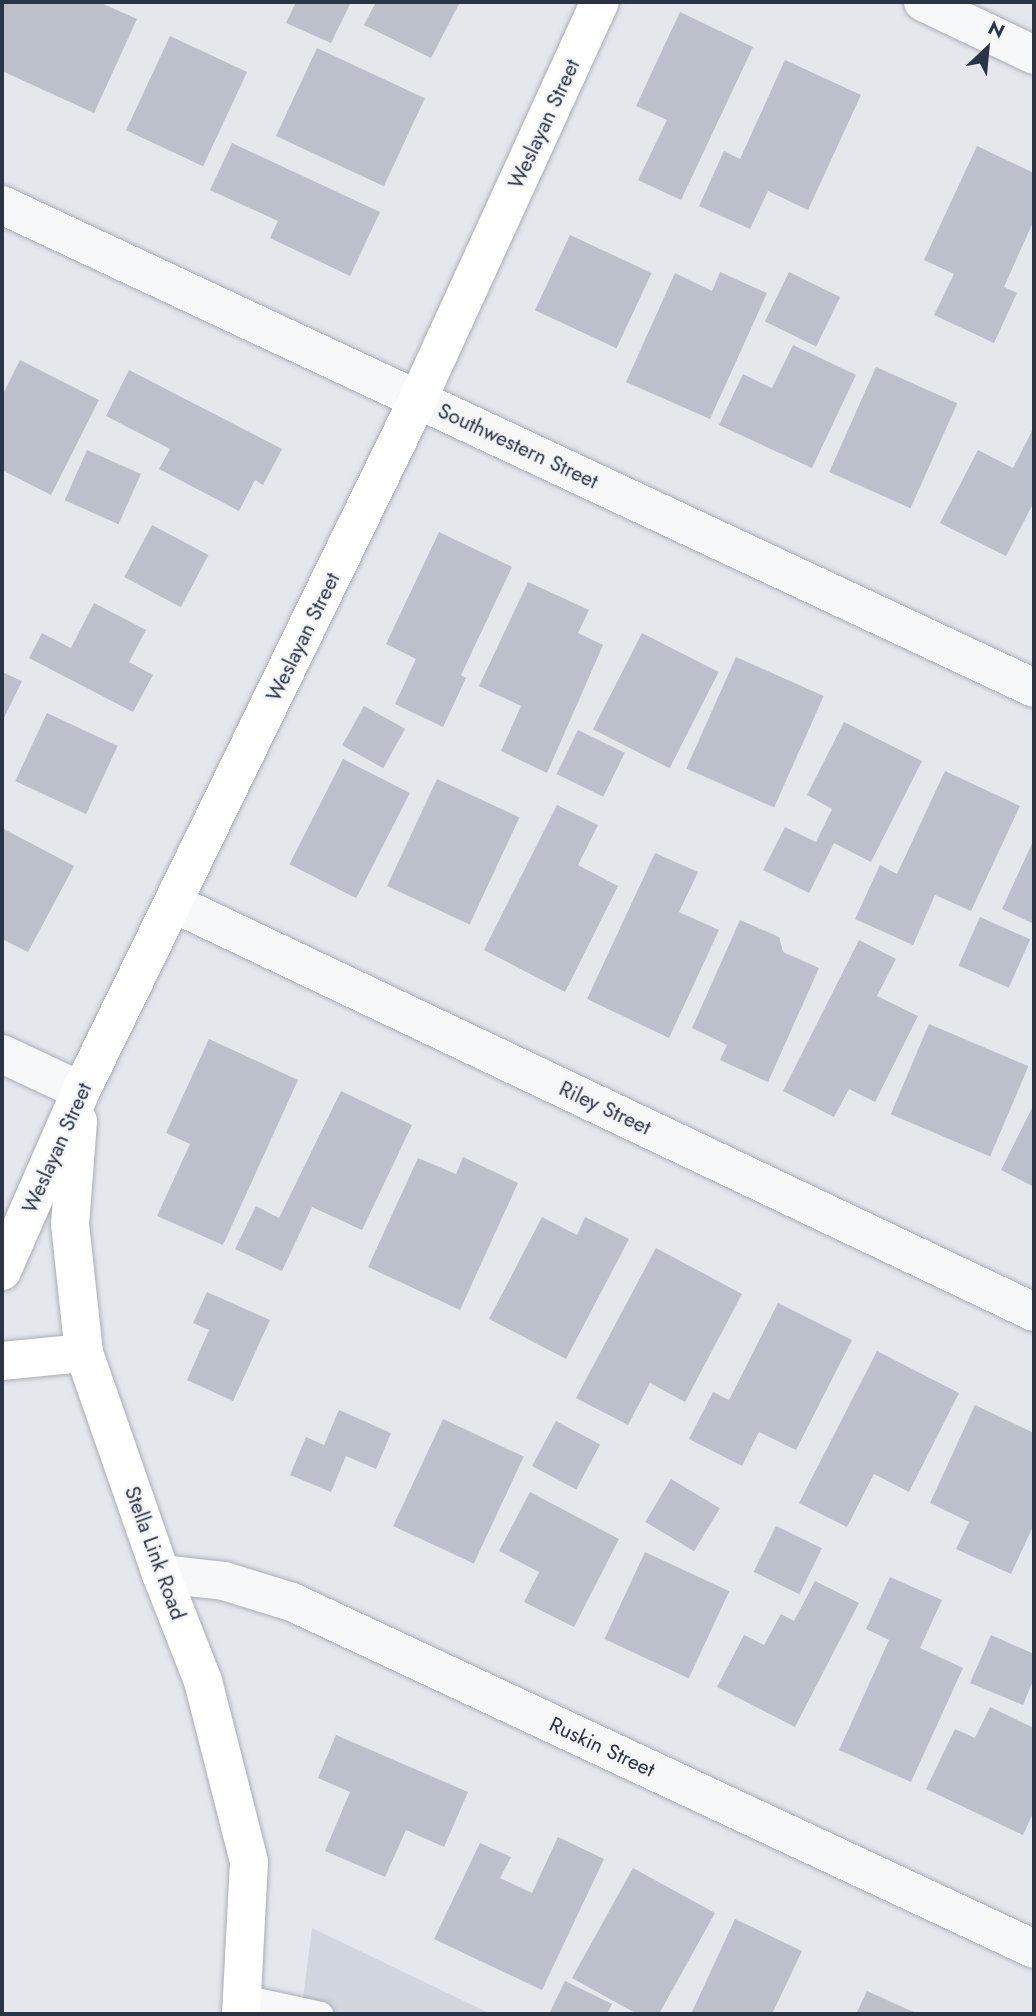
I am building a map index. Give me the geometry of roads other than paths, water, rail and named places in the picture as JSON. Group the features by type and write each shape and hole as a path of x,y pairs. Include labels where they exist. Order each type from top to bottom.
{"main road":[{"name":"Weslayan Street","path":"2,1271 81,1091 175,904 418,399 600,2"},
{"name":"Stella Link Road","path":"81,1091 69,1224 84,1353 161,1574 203,1681 249,1862 242,2006"},
{"path":"2,1361 84,1353"}],"street":[{"path":"923,2 1034,55"},
{"name":"Southwestern Street","path":"2,205 1034,688"},
{"name":"Riley Street","path":"175,904 1034,1312"},
{"path":"2,1054 81,1091"},
{"name":"Ruskin Street","path":"161,1574 224,1581 292,1602 1034,1949"}],"lane":[{"path":"242,2006 321,2014"}]}
